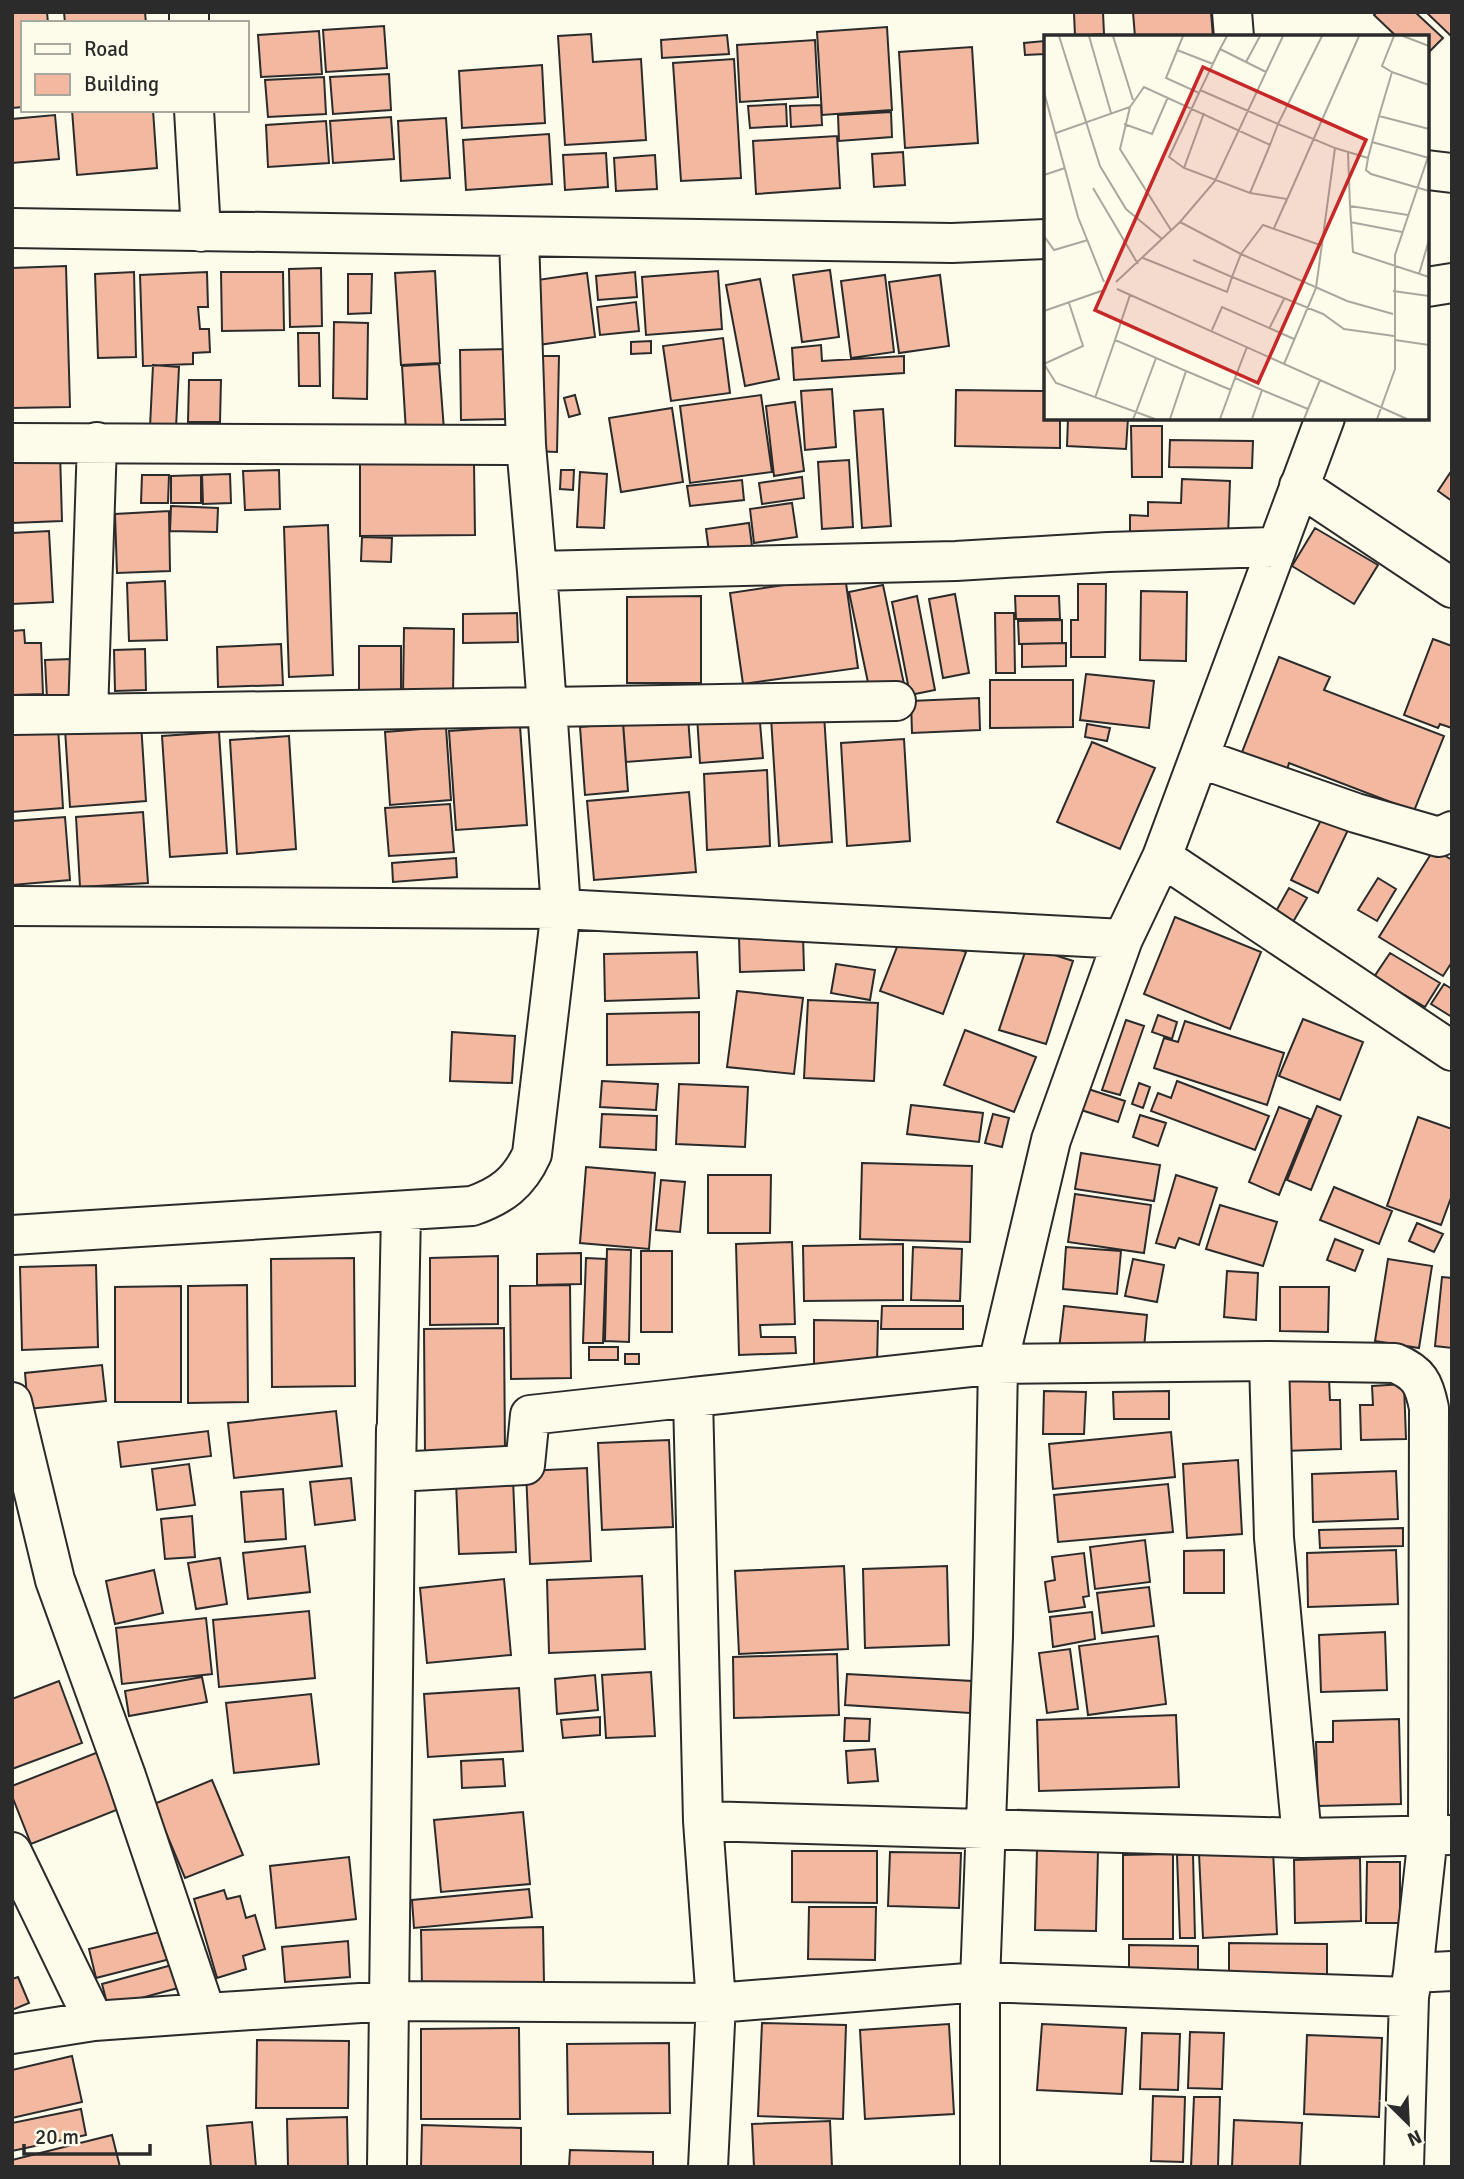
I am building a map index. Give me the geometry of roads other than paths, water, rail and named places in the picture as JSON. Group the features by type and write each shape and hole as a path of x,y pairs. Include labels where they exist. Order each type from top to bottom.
{"street":[{"path":"1232,12 1234,35"},
{"path":"194,112 201,232"},
{"path":"1429,170 1452,173"},
{"path":"12,228 952,243 1044,239"},
{"path":"12,1235 472,1206 492,1199 523,1174 532,1154 561,909 526,445 519,238"},
{"path":"1429,287 1452,283"},
{"path":"980,2167 980,1982 987,1831 998,1364 1051,1140 1124,939 1162,857 1324,420"},
{"path":"88,714 97,442"},
{"path":"12,443 526,445"},
{"path":"1298,486 1452,588"},
{"path":"537,571 956,561 1108,552 1275,547"},
{"path":"12,715 896,701"},
{"path":"1199,758 1392,824 1439,837 1452,831"},
{"path":"1162,857 1452,1051"},
{"path":"12,906 561,909 1124,939"},
{"path":"387,2167 401,1211"},
{"path":"396,1430 397,1472 525,1465 530,1415 693,1396 998,1364 1269,1361 1395,1363 1412,1370 1426,1392 1429,1408 1440,1835 1411,1985 1404,2167"},
{"path":"1269,1361 1274,1538 1302,1838"},
{"path":"693,1396 703,1821 716,2003 708,2167"},
{"path":"12,1402 55,1580 126,1776 206,2013"},
{"path":"703,1821 1302,1838 1440,1835"},
{"path":"12,1852 94,2021"},
{"path":"12,2034 94,2021 391,2001 716,2003 980,1982 1411,1985 1452,1971"}]}
